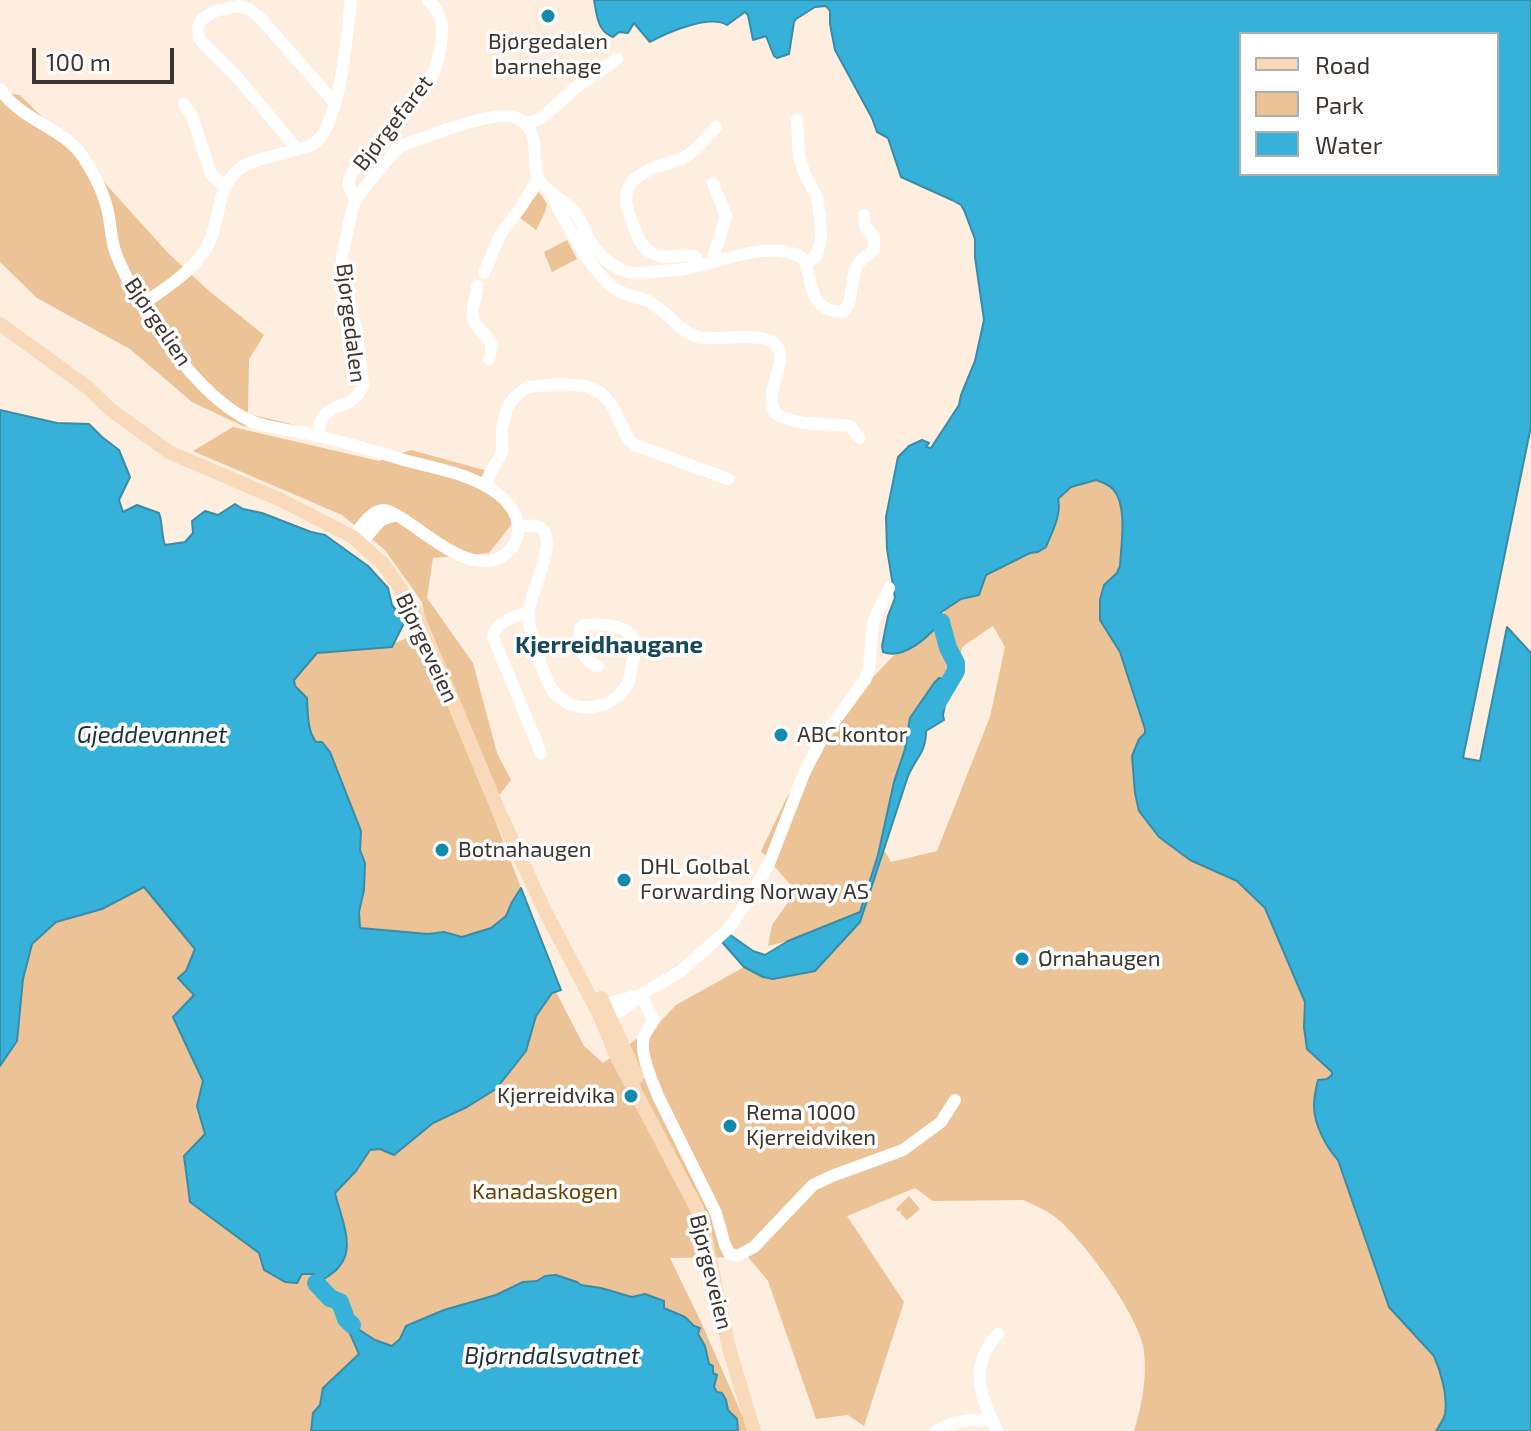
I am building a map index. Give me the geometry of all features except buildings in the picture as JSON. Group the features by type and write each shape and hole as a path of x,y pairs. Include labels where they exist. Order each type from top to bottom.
{"main road":[{"name":"Bjørgeveien","path":"0,324 87,387 111,399 195,463 283,501 357,540 383,564 415,610 500,814 545,911 605,1013 638,1081 651,1119 697,1209 729,1348 754,1431"}],"street":[{"path":"142,305 188,271 200,258 210,241 225,187 235,172 253,161 311,145 324,134 335,103 351,0"},
{"name":"Bjørgefaret","path":"356,200 350,192 350,178 355,169 423,90 436,64 442,24 428,0"},
{"path":"297,149 236,76 199,39 201,20 215,11 238,6 249,9 335,103"},
{"path":"484,273 500,235 538,179 535,149 526,124 542,118 575,88 617,59"},
{"name":"Bjørgelien","path":"0,89 24,113 53,130 81,154 97,181 107,209 115,252 142,305 173,351 199,380 224,404 252,421 449,472 484,485 503,497 513,508 518,527 539,528 547,538 547,553 529,611 533,641 549,684 559,697 584,708 600,705 618,696 629,682 635,652 631,635 610,626 584,625 580,628 580,650 591,664 598,666"},
{"path":"184,104 192,116 211,174 225,187"},
{"name":"Bjørgedalen","path":"317,436 323,416 350,403 363,385 357,333 343,286 341,267 356,200 403,145 491,117 506,115 526,124"},
{"path":"797,120 799,156 817,197 820,217 821,238 817,255 807,263"},
{"path":"698,266 696,257 691,254 663,257 650,253 639,240 625,201 627,190 640,174 685,157 716,127"},
{"path":"538,179 552,194 588,259 615,289 645,299 691,335 761,338 774,343 780,356 771,400 775,413 788,420 850,426 859,438"},
{"path":"713,183 726,216 714,262"},
{"path":"552,194 577,215 601,255 629,272 669,271 756,252 775,251 801,256 807,263 813,295 835,312 848,308 852,276 859,262 874,250 874,237 865,226 864,215"},
{"path":"477,286 473,317 492,346 489,359"},
{"path":"484,485 502,452 504,416 514,398 527,387 560,384 586,386 601,393 635,445 728,479"},
{"path":"357,540 374,513 384,510 451,552 482,561 494,560 508,553 517,539 518,527"},
{"path":"605,1013 622,1011 640,995 681,971 728,929 752,895 770,861 804,773 823,737 865,680 873,622 889,588"},
{"path":"529,611 499,625 493,637 541,753"},
{"name":"Bjørgeveien","path":"640,995 654,1020 642,1046 651,1078 716,1213 725,1245 729,1253 737,1256 754,1247 813,1185 903,1150 941,1122 955,1100"},
{"path":"936,1431 960,1420 995,1426 978,1373 981,1358 998,1334"}],"green space":[{"path":"0,92 20,95 76,151 168,253 264,335 249,359 248,414 300,426 289,429 243,426 192,402 130,349 37,298 0,262"},
{"path":"539,192 547,204 536,230 519,217"},
{"path":"567,240 577,259 552,272 544,252"},
{"path":"233,427 379,461 411,450 484,470 486,490 520,514 489,553 433,558 427,598 473,663 497,753 511,780 490,807 521,888 506,916 491,928 462,937 444,933 360,929 365,864 360,850 361,830 313,738 307,698 295,686 294,680 317,653 392,647 394,643 427,631 422,602 385,550 342,515 193,451"},
{"name":"Kanadaskogen","path":"1092,480 1105,483 1114,490 1122,513 1120,566 1104,585 1101,622 1129,674 1144,719 1145,750 1139,811 1160,837 1190,860 1237,881 1265,908 1305,1002 1307,1049 1332,1072 1327,1079 1318,1080 1332,1154 1338,1160 1389,1307 1434,1356 1439,1369 1446,1407 1436,1431 1134,1431 1144,1381 1145,1361 1140,1337 1124,1303 1075,1237 1056,1218 1023,1200 933,1201 915,1188 847,1216 904,1302 864,1426 848,1415 816,1419 768,1281 748,1257 743,1257 670,1258 749,1431 738,1431 737,1419 727,1410 726,1400 714,1387 705,1346 685,1317 664,1308 645,1294 632,1297 545,1276 444,1310 392,1347 375,1340 353,1343 359,1354 324,1386 320,1405 313,1413 311,1431 0,1431 0,1066 17,1041 23,979 32,944 56,922 102,909 144,887 195,949 186,971 194,995 173,1017 203,1081 197,1106 205,1134 190,1202 259,1253 285,1282 297,1283 302,1274 314,1274 316,1282 328,1277 348,1242 335,1193 370,1150 380,1149 395,1155 433,1123 496,1089 526,1052 536,1016 552,993 556,992 584,1046 603,1063 659,1023 676,1005 744,967 763,977 860,922 884,850 891,862 937,851 990,717 1005,647 993,626 962,647 956,690 947,697 949,685 905,750 860,912 768,946 772,925 796,891 761,851 786,799 817,748 856,695 896,653 928,637 942,621 945,609 964,597 979,595 986,576 1034,552 1058,499 1071,487"},
{"path":"909,1196 920,1209 907,1220 900,1213 902,1210 898,1212 896,1209"}],"water":[{"path":"594,0 1531,0 1531,426 1463,758 1480,761 1507,627 1531,653 1531,1431 1436,1431 1446,1407 1439,1369 1434,1356 1389,1307 1338,1160 1318,1128 1314,1106 1318,1080 1327,1079 1332,1072 1307,1049 1305,1002 1265,908 1237,881 1190,860 1159,837 1139,811 1132,756 1145,729 1120,652 1100,620 1104,585 1120,566 1122,515 1118,496 1113,489 1096,480 1071,487 1058,499 1058,517 1046,547 986,575 979,595 961,599 937,615 941,622 915,646 899,653 883,652 888,616 895,598 887,549 886,517 898,457 909,446 922,440 929,443 926,447 931,448 959,405 975,361 984,320 975,239 961,205 901,177 888,138 877,132 835,50 830,11 826,6 815,7 796,19 789,54 777,58 766,36 753,40 745,12 727,25 719,22 699,23 650,42 634,23 628,33 619,32 613,37 604,31"},
{"name":"Gjeddevannet","path":"0,410 57,423 89,424 119,450 130,477 119,500 123,512 137,505 159,513 165,545 185,542 193,533 192,521 205,511 218,515 235,504 325,535 368,566 388,588 392,605 405,621 392,647 317,653 294,680 295,686 307,698 308,721 313,737 330,752 361,831 360,850 365,863 360,928 428,934 444,932 462,937 491,928 506,916 521,888 561,990 552,993 536,1016 526,1051 496,1089 433,1123 394,1155 380,1149 370,1150 335,1193 346,1233 345,1256 331,1275 316,1283 314,1274 302,1274 297,1283 285,1282 264,1270 259,1253 190,1202 184,1156 205,1134 197,1106 203,1081 173,1017 194,995 178,978 186,971 195,949 144,887 102,909 56,922 32,944 23,979 17,1041 0,1066"},
{"path":"939,678 945,679 949,685 944,720 926,731 924,745 908,776 860,922 815,971 773,979 744,967 722,942 729,934 753,951 765,955 788,941 860,912 878,855 910,718"},
{"name":"Bjørndalsvatnet","path":"556,1275 581,1285 632,1297 645,1294 664,1301 664,1308 700,1328 698,1334 705,1346 709,1364 713,1366 713,1373 717,1375 714,1387 722,1393 728,1410 737,1419 738,1431 311,1431 313,1413 320,1405 323,1388 359,1354 348,1329 352,1325 375,1340 392,1346 400,1339 406,1326 444,1310 496,1295 523,1282"}],"waterway":[{"path":"936,705 956,671 941,622"},
{"path":"316,1283 330,1298 340,1302 346,1319 352,1325"}],"place":[{"name":"Bjørgedalen barnehage","path":"548,16"},
{"name":"ABC kontor","path":"781,735"},
{"name":"Botnahaugen","path":"442,850"},
{"name":"DHL Golbal Forwarding Norway AS","path":"624,880"},
{"name":"Ørnahaugen","path":"1022,959"},
{"name":"Kjerreidvika","path":"631,1096"},
{"name":"Rema 1000 Kjerreidviken","path":"730,1126"}],"district":[{"name":"Kjerreidhaugane","path":"609,645"}]}
